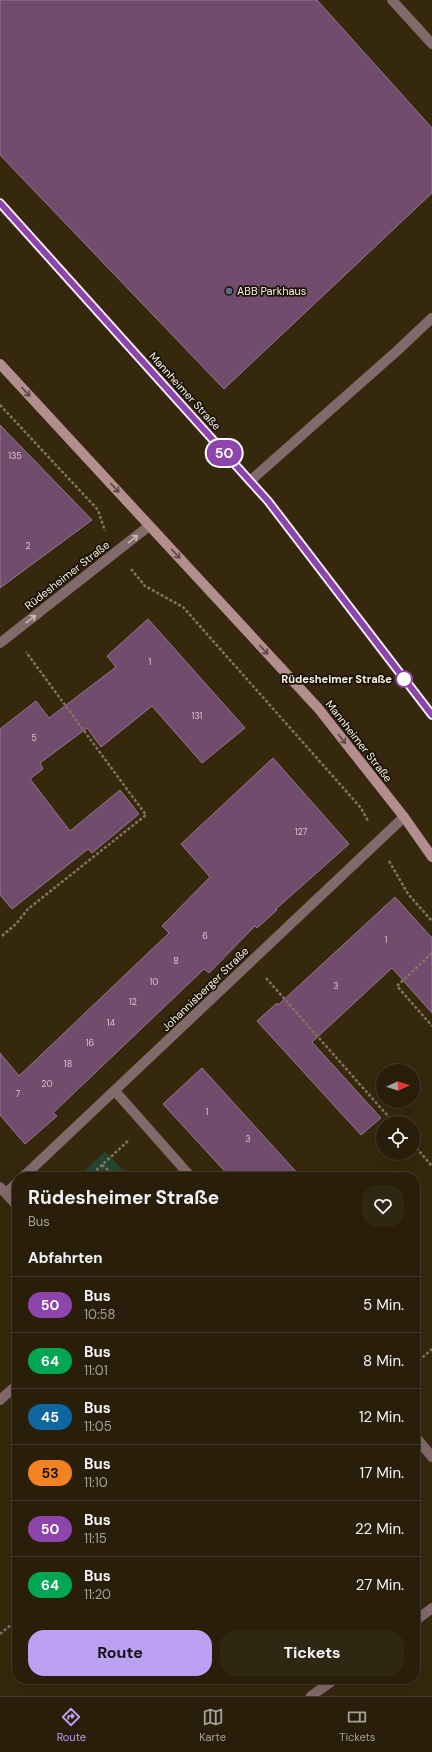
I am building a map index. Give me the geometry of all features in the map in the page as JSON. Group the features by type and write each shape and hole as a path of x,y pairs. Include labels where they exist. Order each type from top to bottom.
{"main road":[{"name":"Mannheimer Straße","path":"0,203 268,501 432,715"},
{"name":"Mannheimer Straße","path":"0,364 318,708 404,817 431,855"}],"street":[{"path":"392,0 432,44"},
{"path":"250,482 432,318"},
{"name":"Rüdesheimer Straße","path":"0,643 149,526"},
{"name":"Johannisberger Straße","path":"28,1172 116,1091 404,817"},
{"path":"116,1091 187,1172"},
{"path":"12,1186 3,1190 12,1200"},
{"path":"0,1400 12,1389"},
{"path":"420,1442 432,1457"},
{"path":"420,1617 432,1608"},
{"path":"311,1696 328,1684"}],"path":[{"path":"0,406 98,510 109,545 145,586 183,607 361,808 408,894 432,921"},
{"path":"2,936 16,924 28,909 146,815 12,634"},
{"path":"432,953 397,986 432,1026"},
{"path":"252,961 388,1116"},
{"path":"94,1172 146,1125"},
{"path":"420,1152 432,1166"},
{"path":"102,1165 111,1172"},
{"path":"420,1360 432,1350"},
{"path":"0,1634 12,1624"}],"green space":[{"path":"105,1152 126,1172 83,1172"}],"building":[{"name":"ABB Parkhaus","path":"0,0 317,0 432,128 432,193 224,389 0,155"},
{"path":"0,425 92,520 0,588"},
{"path":"148,619 245,728 202,763 152,706 101,747 87,728 40,763 43,769 30,779 70,831 120,790 139,814 92,853 88,849 12,909 0,895 0,729 36,701 49,718 116,667 107,656"},
{"path":"273,758 349,844 276,909 277,910 257,928 255,926 209,973 204,969 53,1113 57,1116 25,1144 0,1115 0,1053 19,1076 169,933 162,926 210,877 181,844"},
{"path":"395,897 432,938 432,1013 392,968 312,1042 379,1116 376,1116 376,1122 361,1135 257,1021 277,1003 278,1005"},
{"path":"202,1068 296,1172 225,1172 163,1104"}],"bus line":[{"name":"50","path":"0,203 268,501 432,715"}],"place":[{"name":"ABB Parkhaus","path":"229,291"},
{"name":"Rüdesheimer Straße","path":"404,679"}]}
